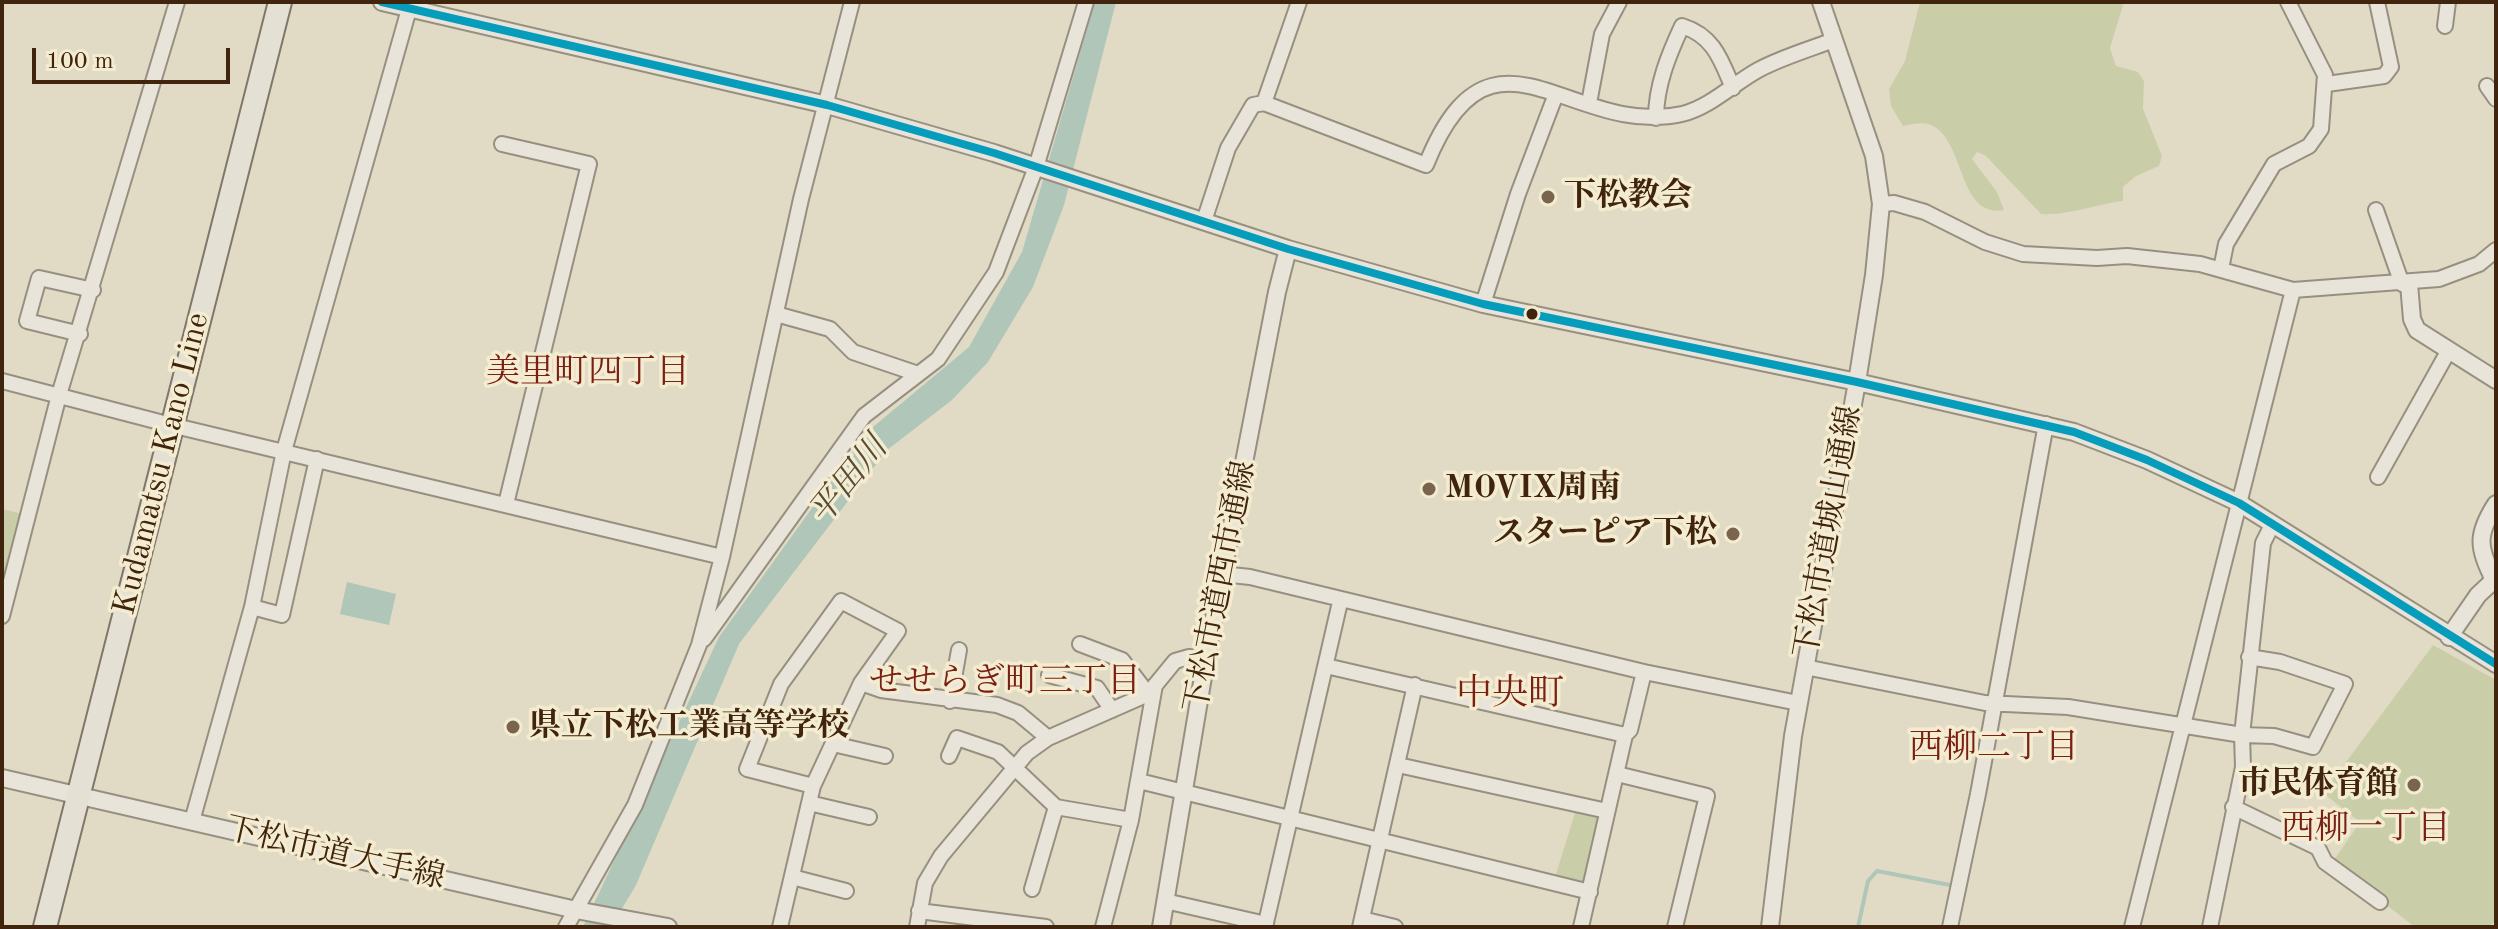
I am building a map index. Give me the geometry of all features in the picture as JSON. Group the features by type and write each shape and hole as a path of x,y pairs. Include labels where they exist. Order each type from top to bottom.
{"main road":[{"name":"Kudamatsu Kano Line","path":"45,927 280,2"}],"street":[{"path":"2,616 59,395 80,334 177,2"},
{"path":"382,2 410,5 827,105 1040,168 1288,249 1483,304 2046,424 2147,460 2239,503 2496,664"},
{"path":"566,927 582,911 635,805 699,645 722,557 801,199 852,2"},
{"path":"699,645 864,416 938,359 996,272 1040,168 1086,2"},
{"path":"1264,103 1299,2"},
{"path":"1589,103 1602,34 1619,2"},
{"name":"下松市道城山通線","path":"1770,927 1798,703 1857,382 1874,275 1881,204 1874,156 1821,2"},
{"path":"2221,269 2226,244 2274,164 2318,138 2327,84 2288,2"},
{"path":"2327,84 2384,76 2391,67 2377,2"},
{"path":"2445,26 2448,2"},
{"path":"192,821 252,607 284,451 410,5"},
{"path":"1656,118 1656,103 1668,56 1682,26 1697,31 1715,46 1733,88"},
{"path":"1204,221 1228,148 1253,105 1264,103 1426,165 1447,119 1485,85 1516,83 1589,103 1622,116 1656,118 1685,113 1733,88 1759,69 1834,40"},
{"path":"2487,86 2496,99"},
{"path":"1483,304 1518,194 1556,94"},
{"path":"502,144 589,164 506,504"},
{"path":"1881,204 1894,203 1925,212 1985,242 2023,254 2097,258 2127,256 2221,269 2293,290 2405,284 2455,275 2479,264 2496,250"},
{"path":"2376,210 2405,284 2417,330 2496,380"},
{"name":"下松市道西市通線","path":"1161,927 1206,659 1288,249"},
{"path":"80,334 27,321 39,278 93,290"},
{"path":"2132,927 2293,290"},
{"path":"776,314 830,329 853,352 918,374"},
{"path":"2378,477 2449,350"},
{"path":"2,381 171,425 722,557"},
{"path":"1950,927 2046,424"},
{"path":"252,607 282,615 317,459"},
{"path":"2449,637 2478,595 2495,579 2481,546 2480,533 2496,504"},
{"path":"2210,927 2243,767 2242,735 2249,657 2263,543 2272,525"},
{"path":"1222,574 1250,577 1340,602 1644,672 1798,703"},
{"path":"780,927 813,786 861,683 898,631 841,601 781,684 747,769 813,786"},
{"path":"1165,901 1265,926 1340,602"},
{"path":"1080,644 1122,660 1152,687"},
{"path":"950,701 959,650"},
{"path":"917,927 925,883 941,856 1014,766 1048,738 1112,710 1152,687 1175,661 1189,657 1206,659"},
{"path":"1805,667 1985,703 1995,701 2068,707 2242,735 2274,736 2313,747 2345,684 2280,662 2249,657"},
{"path":"1326,666 1625,735"},
{"path":"1581,927 1625,735 1630,730 1644,672"},
{"path":"1049,675 1097,688 1112,710"},
{"path":"861,683 881,690 997,705 1018,713 1048,738"},
{"path":"1395,927 1361,923 1415,685"},
{"path":"1103,927 1139,781 1152,687"},
{"path":"949,756 957,738 998,752 1056,807 1131,820"},
{"path":"833,744 885,756"},
{"path":"1398,765 1607,811"},
{"path":"1617,774 1707,796 1675,927"},
{"name":"下松市道大手線","path":"2,778 582,911 668,927"},
{"path":"1139,781 1590,892"},
{"path":"809,803 869,817"},
{"path":"1032,889 1056,807"},
{"path":"2233,807 2318,848 2325,862 2380,902"},
{"path":"792,877 846,891"},
{"path":"919,911 1046,927"}],"green space":[{"path":"1920,2 2124,2 2110,48 2116,66 2138,72 2144,81 2143,109 2162,156 2159,166 2136,176 2123,187 2123,201 2041,214 1986,156 1977,152 1972,159 1997,192 2004,210 1989,209 1977,202 1949,143 1940,131 1925,123 1903,126 1891,106 1889,89 1905,61"},
{"path":"2,509 23,514 5,585 2,584"},
{"path":"2433,645 2496,680 2496,920 2489,927 2415,927 2332,863 2360,822 2323,793"},
{"path":"1576,810 1601,816 1586,884 1555,877"}],"water":[{"name":"平田川","path":"1095,2 1116,2 1064,205 1033,287 988,362 952,400 887,450 739,644 636,885 611,927 583,927 719,637 867,432 969,347 1022,252"},
{"path":"347,582 396,594 389,625 340,614"}],"waterway":[{"path":"1858,927 1868,881 1877,871 1955,886"}],"transit line":[{"path":"382,2 827,105 994,153 1288,249 1483,304 1857,382 2074,432 2147,460 2239,503 2496,664"}],"place":[{"name":"下松教会","path":"1548,197"},
{"name":"MOVIX周南","path":"1429,489"},
{"name":"スターピア下松","path":"1733,534"},
{"name":"県立下松工業高等学校","path":"513,727"},
{"name":"市民体育館","path":"2414,785"}],"district":[{"name":"美里町四丁目","path":"588,373"},
{"name":"せせらぎ町三丁目","path":"1005,682"},
{"name":"中央町","path":"1510,695"},
{"name":"西柳二丁目","path":"1994,748"},
{"name":"西柳一丁目","path":"2366,829"}]}
